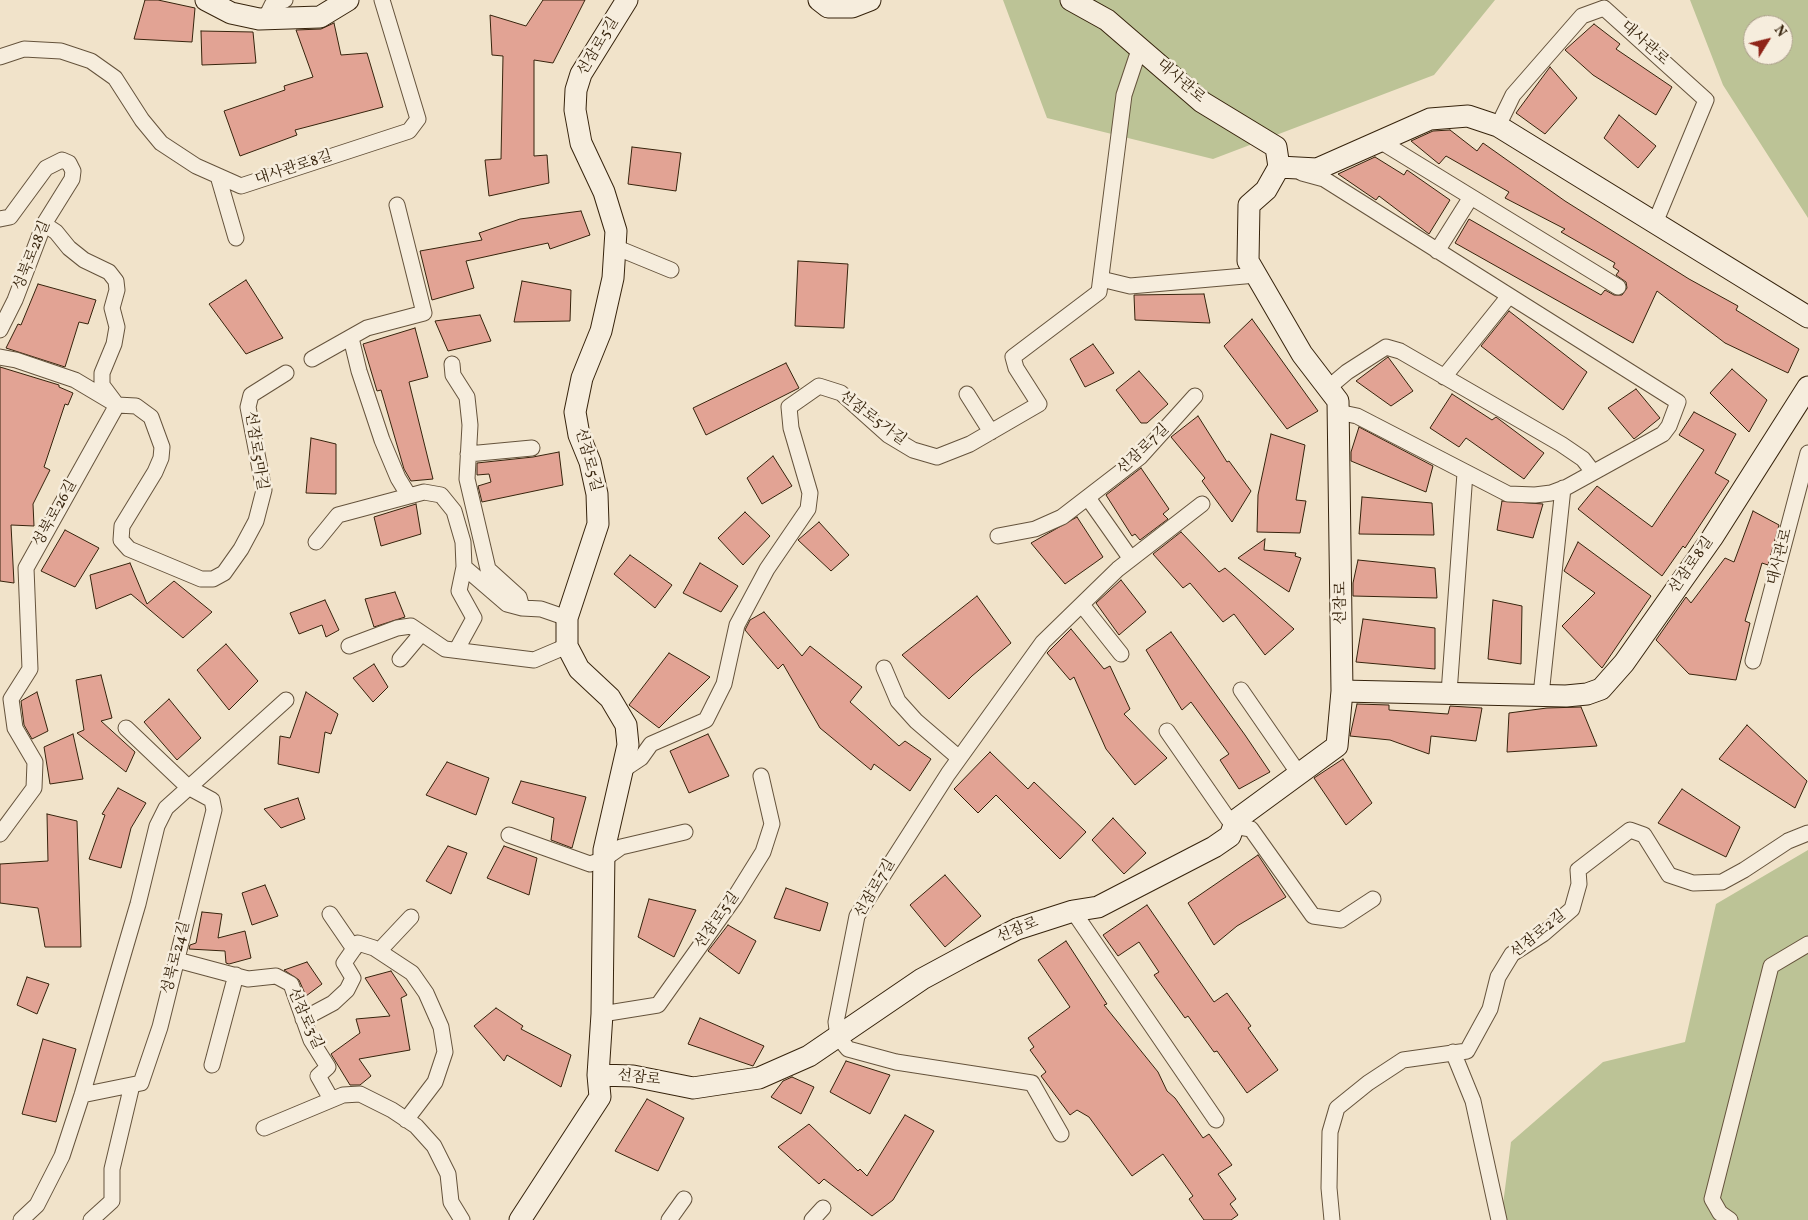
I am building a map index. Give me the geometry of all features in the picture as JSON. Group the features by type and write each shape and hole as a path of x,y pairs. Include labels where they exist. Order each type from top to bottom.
{"street":[{"path":"206,0 230,13 265,19 320,16 348,0"},
{"path":"265,19 272,5 285,0"},
{"name":"대사관로8길","path":"0,57 24,49 61,51 91,60 115,78 142,120 161,142 196,166 241,186 409,131 418,119 382,0"},
{"name":"선잠로5길","path":"598,1075 602,1014 604,859 620,772 628,745 626,725 610,698 579,669 567,646 567,618 598,524 597,494 590,462 578,435 575,412 582,378 601,331 613,278 616,231 604,192 581,143 575,110 576,90 581,74 627,0"},
{"path":"819,0 828,7 852,7 870,0"},
{"name":"대사관로","path":"1071,0 1107,20 1202,102 1276,147 1280,167"},
{"name":"대사관로","path":"1498,126 1513,96 1582,16 1604,8 1706,100 1655,223"},
{"name":"선잠로5가길","path":"620,772 641,758 652,744 706,720 724,684 737,625 767,569 808,510 810,494 791,428 789,407 819,386 841,393 888,435 913,450 937,457 970,444 1039,404 1016,368 1012,357 1099,292 1124,95 1140,47"},
{"path":"1280,167 1318,169 1430,119 1468,116 1498,126 1808,317"},
{"path":"1380,141 1618,287"},
{"name":"성북로28길","path":"0,219 10,217 46,168 54,162 62,160 69,163 73,171 72,179 44,224 15,300 0,330"},
{"path":"1280,167 1324,179 1678,402 1669,426 1663,434 1563,488 1551,493 1535,495 1508,494 1356,416 1338,412"},
{"name":"선잠로","path":"520,1220 600,1098 598,1075 633,1076 694,1088 759,1078 809,1056 922,979 972,952 1018,929 1073,911 1098,906 1214,847 1230,836 1236,820 1338,746 1342,691 1338,401 1302,354 1248,261 1249,205 1266,190 1280,167"},
{"path":"218,176 236,238"},
{"path":"1437,250 1471,197"},
{"path":"312,359 367,328 424,313 397,205"},
{"path":"44,224 56,232 69,248 84,260 109,272 116,282 117,290 112,308 117,327 114,344 102,373 102,386 118,405"},
{"path":"615,247 671,270"},
{"path":"1100,279 1130,286 1256,274"},
{"path":"1444,377 1509,296"},
{"path":"351,338 359,371 382,440 408,496"},
{"path":"1328,388 1354,366 1386,347 1400,351 1561,444 1583,459 1593,472"},
{"name":"선잠로5마길","path":"0,357 16,360 74,380 118,405 136,406 144,410 156,427 162,447 161,458 155,472 122,526 121,540 129,549 201,579 213,579 224,573 241,549 262,505 264,490 248,407 252,396 286,373"},
{"path":"452,364 453,375 467,397 470,425 467,479 488,569 519,597 522,608"},
{"name":"선잠로8길","path":"1342,691 1541,695 1587,694 1601,689 1624,663 1712,538 1808,387"},
{"path":"967,394 991,432"},
{"name":"선잠로7길","path":"998,536 1035,529 1062,517 1140,457 1195,396"},
{"name":"성북로26길","path":"0,834 34,788 35,762 14,728 11,699 30,669 26,568 118,405"},
{"path":"468,454 532,448"},
{"name":"대사관로","path":"1753,660 1808,453"},
{"path":"1449,693 1465,473"},
{"path":"1541,695 1563,488"},
{"path":"316,542 338,515 424,492 441,495 454,511 463,542 464,567 459,591 474,618 457,649"},
{"path":"1088,498 1131,559"},
{"name":"선잠로7길","path":"838,1037 836,1022 857,916 959,758 1043,642 1131,559 1202,504"},
{"path":"464,567 507,604 522,608 541,609 567,618"},
{"path":"1082,605 1121,654"},
{"path":"349,646 397,628 411,626 445,649 534,660 567,646"},
{"path":"400,659 422,634"},
{"path":"884,668 898,701 916,721 959,758"},
{"path":"1242,690 1299,774"},
{"path":"27,1218 37,1204 62,1156 82,1096 138,904 157,826 166,808 188,786 286,700"},
{"name":"성북로24길","path":"126,728 188,786 212,800 214,810 199,864 160,1027 141,1083 132,1085"},
{"path":"1167,731 1233,826 1251,829 1313,916 1341,920 1373,899"},
{"name":"선잠로5길","path":"602,1014 658,1006 735,898 763,852 772,824 760,776"},
{"name":"선잠로2길","path":"1332,1220 1329,1188 1330,1132 1337,1108 1403,1060 1467,1051 1490,1009 1498,977 1512,954 1543,934 1572,909 1579,884 1578,870 1630,830 1644,835 1669,875 1693,883 1722,882 1744,870 1788,840 1808,833"},
{"path":"509,835 590,864 604,859 620,847 685,832"},
{"path":"1073,911 1216,1120"},
{"path":"330,914 354,949"},
{"path":"379,951 411,917"},
{"path":"303,1018 334,1003 347,990 352,978 344,963 358,943 379,951 412,973 426,993 441,1027 445,1052 435,1082 406,1120"},
{"path":"1730,1220 1720,1213 1712,1199 1771,966 1808,944"},
{"name":"선잠로3길","path":"177,960 248,979 276,976 291,984 311,1040 328,1067 318,1076 331,1099"},
{"path":"212,1065 236,975"},
{"path":"838,1037 848,1049 896,1062 1032,1083 1061,1134"},
{"path":"1453,1052 1473,1101 1499,1220"},
{"path":"82,1096 132,1085 112,1170 112,1200 91,1220"},
{"path":"264,1128 343,1094 360,1094 416,1126 434,1146 448,1174 451,1202 457,1218"},
{"path":"670,1220 684,1199"},
{"path":"812,1220 823,1208"}],"green space":[{"path":"1003,0 1495,0 1434,75 1213,159 1047,118"},
{"path":"1690,0 1808,0 1808,218 1723,85"},
{"path":"1808,850 1808,1220 1501,1220 1511,1142 1603,1062 1685,1042 1716,904"}],"building":[{"path":"145,0 158,0 195,8 192,42 134,39"},
{"path":"543,0 585,0 553,63 534,60 534,156 547,155 549,183 489,196 485,160 501,159 503,56 492,55 490,15 526,26"},
{"path":"334,23 341,55 367,53 383,107 295,130 297,135 240,156 224,111 285,90 284,86 313,77 296,30 321,29"},
{"path":"1594,24 1620,44 1616,49 1672,87 1656,115 1593,75 1565,50"},
{"path":"201,31 253,32 256,63 202,65"},
{"path":"1550,67 1577,98 1545,134 1516,113"},
{"path":"1619,115 1656,146 1638,168 1604,138"},
{"path":"1450,130 1477,151 1483,143 1565,201 1689,279 1738,306 1736,310 1799,349 1788,373 1725,343 1657,291 1633,343 1455,243 1469,219 1601,295 1605,290 1614,295 1622,295 1627,288 1626,282 1616,275 1619,271 1613,267 1615,263 1561,232 1565,229 1505,198 1509,192 1446,156 1439,164 1411,141 1433,131"},
{"path":"632,147 681,153 676,191 628,184"},
{"path":"1375,157 1404,175 1407,170 1450,200 1429,234 1379,196 1376,200 1338,174"},
{"path":"581,211 590,235 550,249 548,243 466,261 474,288 432,300 420,251 482,240 479,233 520,219"},
{"path":"798,261 848,264 844,328 795,326"},
{"path":"246,280 283,338 246,354 209,304"},
{"path":"522,281 571,290 570,321 514,322"},
{"path":"38,284 96,300 88,324 79,322 65,367 6,348 18,324 21,325"},
{"path":"1204,294 1210,323 1135,320 1134,295"},
{"path":"1509,311 1587,372 1563,410 1481,346"},
{"path":"480,315 491,341 448,351 435,321"},
{"path":"1252,319 1318,411 1287,429 1224,346"},
{"path":"415,328 428,377 409,382 433,479 411,481 404,469 381,390 377,391 363,344"},
{"path":"1093,344 1114,373 1085,387 1070,359"},
{"path":"1388,357 1413,391 1391,406 1356,381"},
{"path":"786,363 799,388 706,435 693,408"},
{"path":"0,367 59,385 59,387 73,393 68,405 65,404 44,467 50,470 33,504 34,526 11,525 14,583 0,581"},
{"path":"1732,369 1767,400 1749,432 1710,393"},
{"path":"1139,371 1168,404 1147,423 1141,423 1116,390"},
{"path":"1636,389 1660,418 1634,439 1608,408"},
{"path":"1452,394 1492,420 1496,417 1544,453 1524,479 1466,438 1459,447 1430,428"},
{"path":"1694,412 1736,434 1715,473 1729,481 1685,548 1683,546 1662,576 1578,509 1597,486 1652,527 1704,450 1679,435"},
{"path":"1198,416 1227,462 1229,461 1251,491 1232,522 1202,481 1205,478 1171,437"},
{"path":"1359,427 1433,466 1426,492 1351,461 1351,452"},
{"path":"1271,434 1305,445 1296,500 1306,501 1300,533 1257,532 1258,495"},
{"path":"311,438 336,444 336,494 306,493"},
{"path":"559,452 563,485 482,502 478,486 491,482 489,474 477,475 477,463"},
{"path":"773,456 792,486 762,504 747,478"},
{"path":"1141,468 1169,509 1163,514 1168,519 1140,540 1135,534 1132,536 1106,495"},
{"path":"1362,497 1432,503 1434,535 1359,534"},
{"path":"1502,501 1543,504 1533,538 1497,530"},
{"path":"416,504 421,534 381,546 374,517"},
{"path":"1753,511 1779,525 1768,565 1762,563 1745,621 1750,623 1736,680 1689,674 1656,640 1686,597 1691,603 1725,558 1734,562"},
{"path":"745,512 770,536 743,565 718,538"},
{"path":"1077,517 1103,557 1065,584 1031,543"},
{"path":"819,522 849,555 831,571 798,540"},
{"path":"65,530 99,548 75,587 41,571"},
{"path":"1181,532 1219,572 1225,568 1294,629 1265,655 1234,614 1223,622 1190,583 1183,588 1153,554"},
{"path":"1265,539 1264,550 1296,553 1295,556 1301,558 1289,592 1238,558"},
{"path":"1578,542 1651,596 1602,668 1562,626 1595,593 1564,571"},
{"path":"630,555 672,585 655,608 614,574"},
{"path":"1358,560 1435,568 1437,598 1353,596 1353,583"},
{"path":"130,563 147,604 174,581 212,612 183,638 131,594 96,609 90,575"},
{"path":"700,563 738,586 721,612 683,593"},
{"path":"1121,580 1146,612 1119,635 1096,603"},
{"path":"395,592 405,617 374,627 365,599"},
{"path":"977,596 1011,643 972,676 949,699 902,655"},
{"path":"325,600 339,630 326,637 322,625 299,634 290,613"},
{"path":"1493,600 1522,606 1521,664 1488,659"},
{"path":"764,612 802,656 810,646 862,687 850,702 899,746 905,741 931,759 910,791 874,764 871,770 820,728 783,664 778,669 745,630 750,620"},
{"path":"1363,619 1435,628 1435,669 1356,662"},
{"path":"1071,629 1104,669 1110,666 1130,709 1124,714 1167,758 1135,785 1106,749 1074,677 1070,680 1047,653"},
{"path":"1171,632 1270,772 1239,789 1220,760 1229,754 1191,702 1182,710 1146,650"},
{"path":"226,644 258,681 229,710 197,670"},
{"path":"669,653 710,677 659,728 629,705"},
{"path":"374,664 388,687 373,702 353,678"},
{"path":"101,675 112,718 101,721 135,752 126,772 77,733 84,730 76,680"},
{"path":"37,692 48,731 32,739 24,725 21,701"},
{"path":"306,692 338,714 331,734 325,732 319,773 278,764 280,736 290,738"},
{"path":"169,699 201,738 177,760 144,722"},
{"path":"1357,704 1389,705 1389,710 1448,714 1450,706 1482,708 1476,741 1431,736 1429,754 1390,740 1350,736"},
{"path":"1581,707 1597,746 1507,752 1509,713 1547,708"},
{"path":"1747,725 1807,781 1795,808 1719,759"},
{"path":"73,734 83,779 50,784 44,747"},
{"path":"708,734 729,776 689,793 670,751"},
{"path":"990,752 1028,789 1034,782 1086,832 1060,859 996,795 978,813 954,789"},
{"path":"1343,759 1372,803 1346,825 1314,778"},
{"path":"447,762 489,778 476,815 426,795"},
{"path":"521,781 586,797 572,848 551,840 554,818 512,803"},
{"path":"118,788 146,803 131,828 121,868 89,859 105,815 102,814"},
{"path":"1682,789 1740,827 1726,857 1658,823"},
{"path":"298,798 305,819 281,828 264,809"},
{"path":"47,814 77,821 81,947 45,947 38,908 0,903 0,864 48,861"},
{"path":"1113,818 1146,853 1124,874 1092,840"},
{"path":"448,846 467,853 451,894 426,881"},
{"path":"504,846 537,858 529,895 487,878"},
{"path":"1258,855 1286,897 1237,926 1214,945 1188,903"},
{"path":"945,875 981,916 945,947 910,905"},
{"path":"265,885 278,916 252,925 242,893"},
{"path":"786,888 828,903 820,931 774,918"},
{"path":"649,899 696,910 674,957 638,937"},
{"path":"1147,905 1214,1002 1227,993 1251,1026 1248,1028 1278,1070 1247,1093 1217,1051 1214,1052 1188,1016 1185,1018 1154,975 1159,972 1139,942 1118,956 1103,935"},
{"path":"202,912 222,914 218,938 245,931 251,958 229,964 226,963 225,951 189,949 190,945 196,943"},
{"path":"728,925 756,941 739,974 708,951"},
{"path":"1066,941 1107,1004 1104,1005 1158,1072 1167,1091 1175,1098 1203,1138 1209,1134 1232,1165 1218,1174 1236,1199 1230,1204 1238,1215 1231,1220 1204,1220 1189,1199 1193,1196 1163,1154 1132,1176 1089,1117 1077,1110 1070,1115 1041,1076 1046,1072 1030,1050 1034,1047 1028,1038 1070,1007 1038,960"},
{"path":"307,962 322,984 306,996 299,980 284,970"},
{"path":"391,971 407,995 401,998 410,1050 359,1059 371,1076 360,1085 350,1085 331,1054 360,1033 356,1019 390,1016 365,978"},
{"path":"27,977 49,984 37,1014 17,1005"},
{"path":"496,1008 523,1026 521,1029 571,1055 561,1087 507,1055 504,1061 474,1026"},
{"path":"700,1018 764,1046 753,1066 688,1044"},
{"path":"43,1039 76,1049 56,1122 22,1114"},
{"path":"846,1061 890,1075 870,1114 830,1092"},
{"path":"792,1077 814,1087 801,1114 771,1097 783,1081"},
{"path":"647,1099 684,1118 658,1171 615,1151"},
{"path":"905,1115 934,1131 893,1200 872,1216 824,1179 819,1184 778,1147 809,1124 858,1171 860,1169 867,1176"}]}
